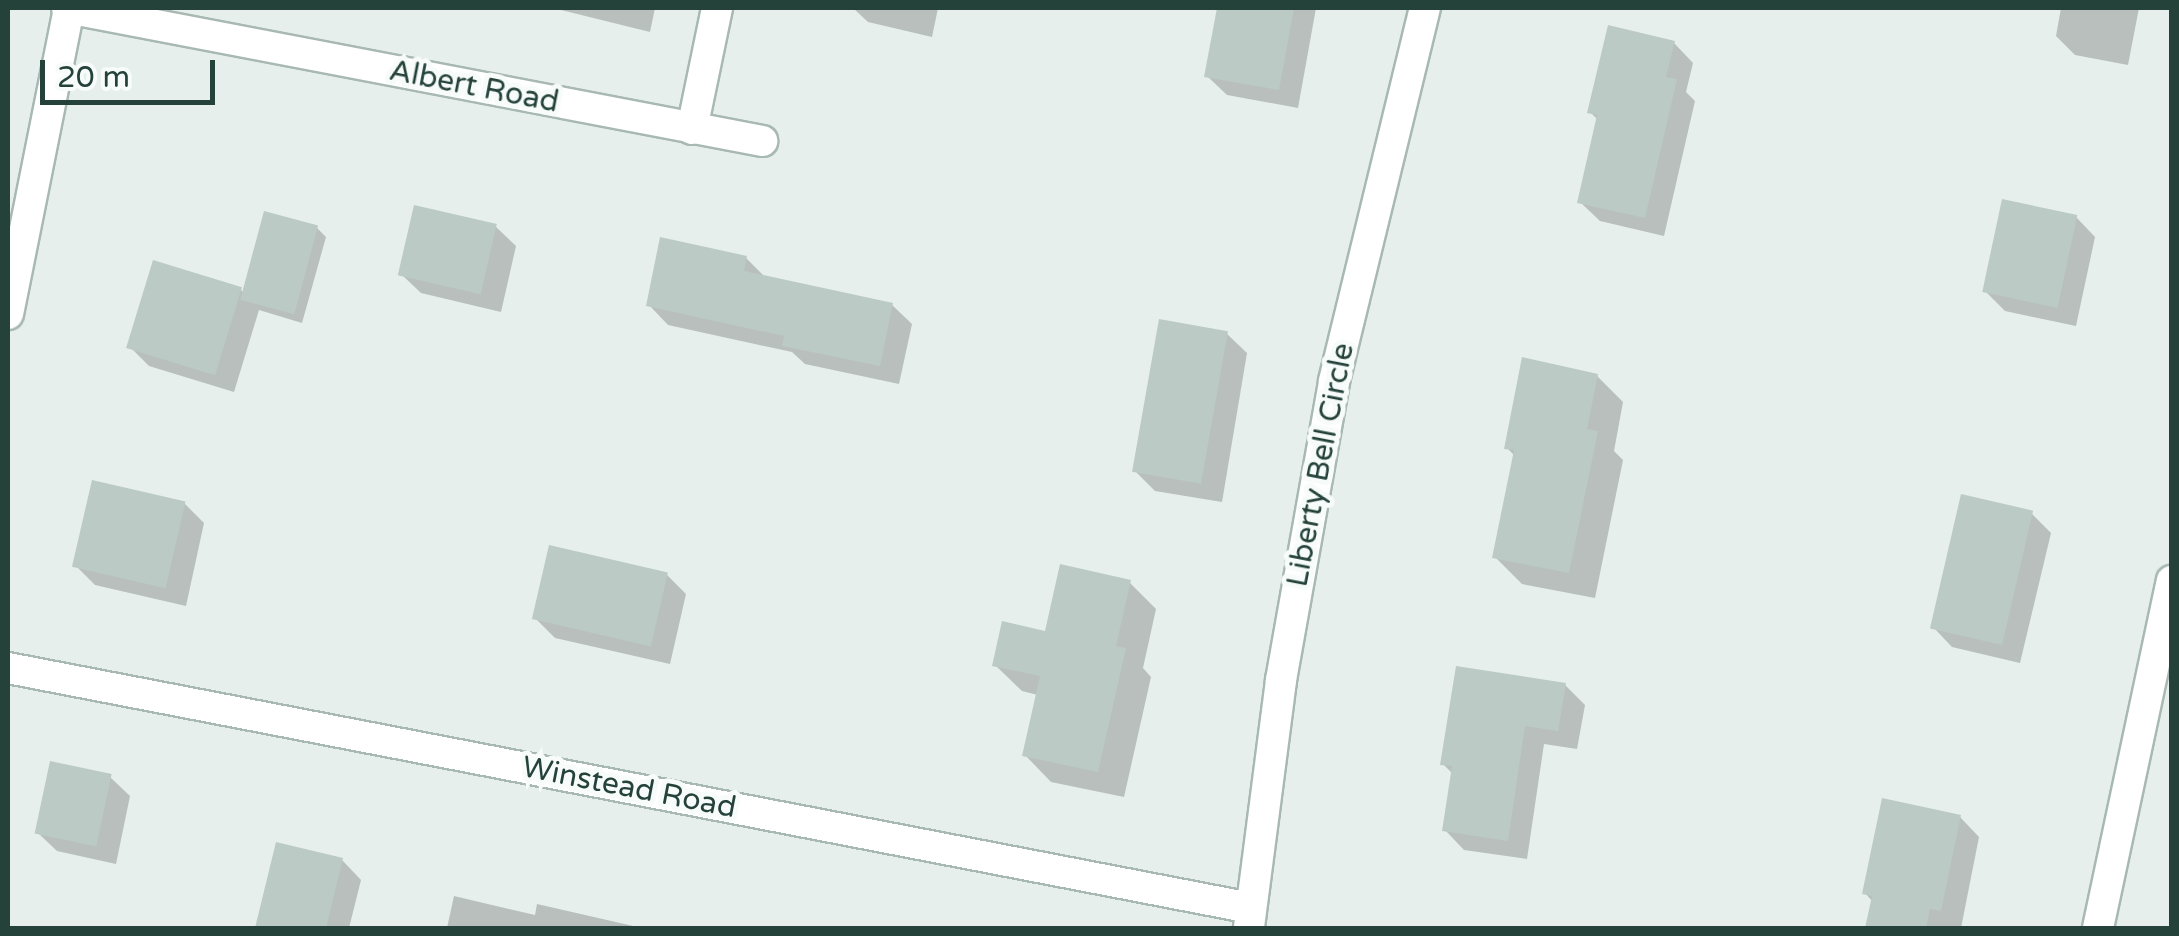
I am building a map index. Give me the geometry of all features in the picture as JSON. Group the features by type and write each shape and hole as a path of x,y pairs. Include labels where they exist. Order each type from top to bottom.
{"street":[{"path":"8,314 68,8"},
{"name":"Albert Road","path":"68,8 762,142"},
{"path":"692,129 717,8"},
{"name":"Liberty Bell Circle","path":"1250,918 1281,680 1334,382 1426,8"},
{"path":"2098,928 2172,582"},
{"name":"Winstead Road","path":"8,668 1250,918"}],"building":[{"path":"1217,8 1294,8 1279,90 1204,77"},
{"path":"1608,25 1675,41 1666,77 1677,79 1645,218 1577,203 1597,115 1587,113"},
{"path":"2002,199 2077,215 2058,308 1982,292"},
{"path":"414,205 497,224 481,294 398,275"},
{"path":"264,211 318,225 294,314 240,300"},
{"path":"660,237 747,256 744,271 893,303 880,366 782,346 784,336 646,306"},
{"path":"153,260 242,287 215,375 126,348"},
{"path":"1159,319 1228,331 1201,484 1132,472"},
{"path":"1522,357 1598,374 1587,429 1598,431 1569,573 1492,558 1514,450 1504,449"},
{"path":"92,480 186,502 166,588 72,567"},
{"path":"1961,494 2033,511 2002,645 1930,628"},
{"path":"549,545 668,572 651,646 532,619"},
{"path":"1060,564 1131,580 1116,646 1126,648 1098,772 1022,756 1040,676 992,666 1002,621 1045,631"},
{"path":"1456,666 1566,683 1558,731 1525,726 1508,841 1442,831 1452,766 1440,765"},
{"path":"50,761 112,774 96,846 35,833"},
{"path":"1882,798 1961,815 1941,911 1930,909 1926,928 1865,928 1872,896 1862,894"},
{"path":"276,842 343,858 326,928 255,928"}]}
